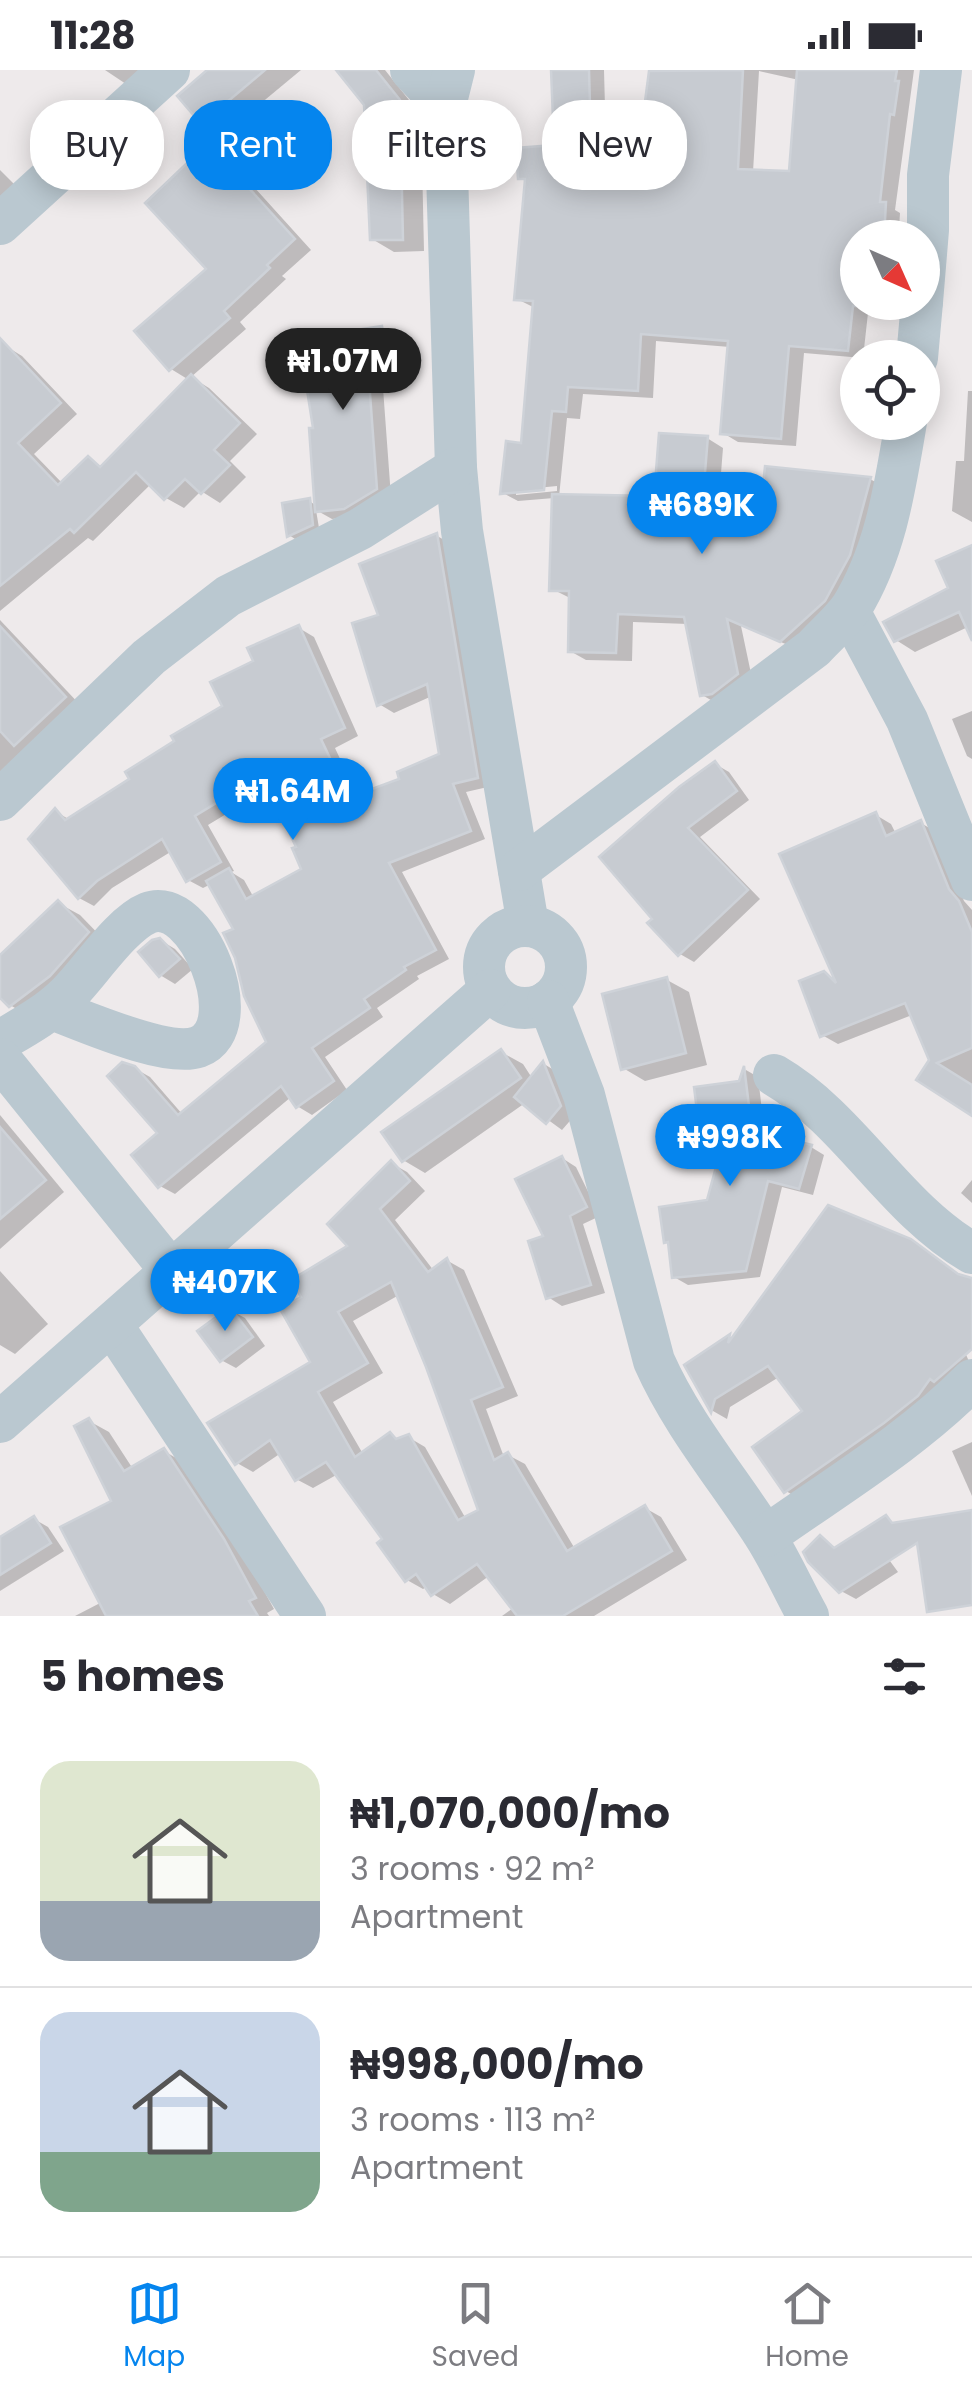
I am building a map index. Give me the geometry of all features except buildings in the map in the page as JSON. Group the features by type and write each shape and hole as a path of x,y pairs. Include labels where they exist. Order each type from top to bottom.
{"street":[{"path":"0,224 169,70"},
{"path":"411,70 450,88 456,468 462,531 528,925"},
{"path":"926,220 940,70"},
{"path":"520,870 814,648 849,611 877,558 903,440"},
{"path":"0,800 149,657 228,596 360,529 456,468"},
{"path":"849,611 907,720 972,880"},
{"path":"528,925 544,930 558,941 565,956 566,973 560,989 548,1001 532,1008 502,1001 490,990 483,972 485,954 494,938 510,928 528,925"},
{"path":"0,1422 490,990"},
{"path":"548,1001 584,1096 654,1362 678,1410 766,1536 808,1616"},
{"path":"0,1041 52,1009"},
{"path":"0,1059 172,1272"},
{"path":"774,1075 816,1104 910,1205 951,1241 972,1253"},
{"path":"112,1324 305,1616"},
{"path":"766,1536 891,1447 972,1380"}]}
